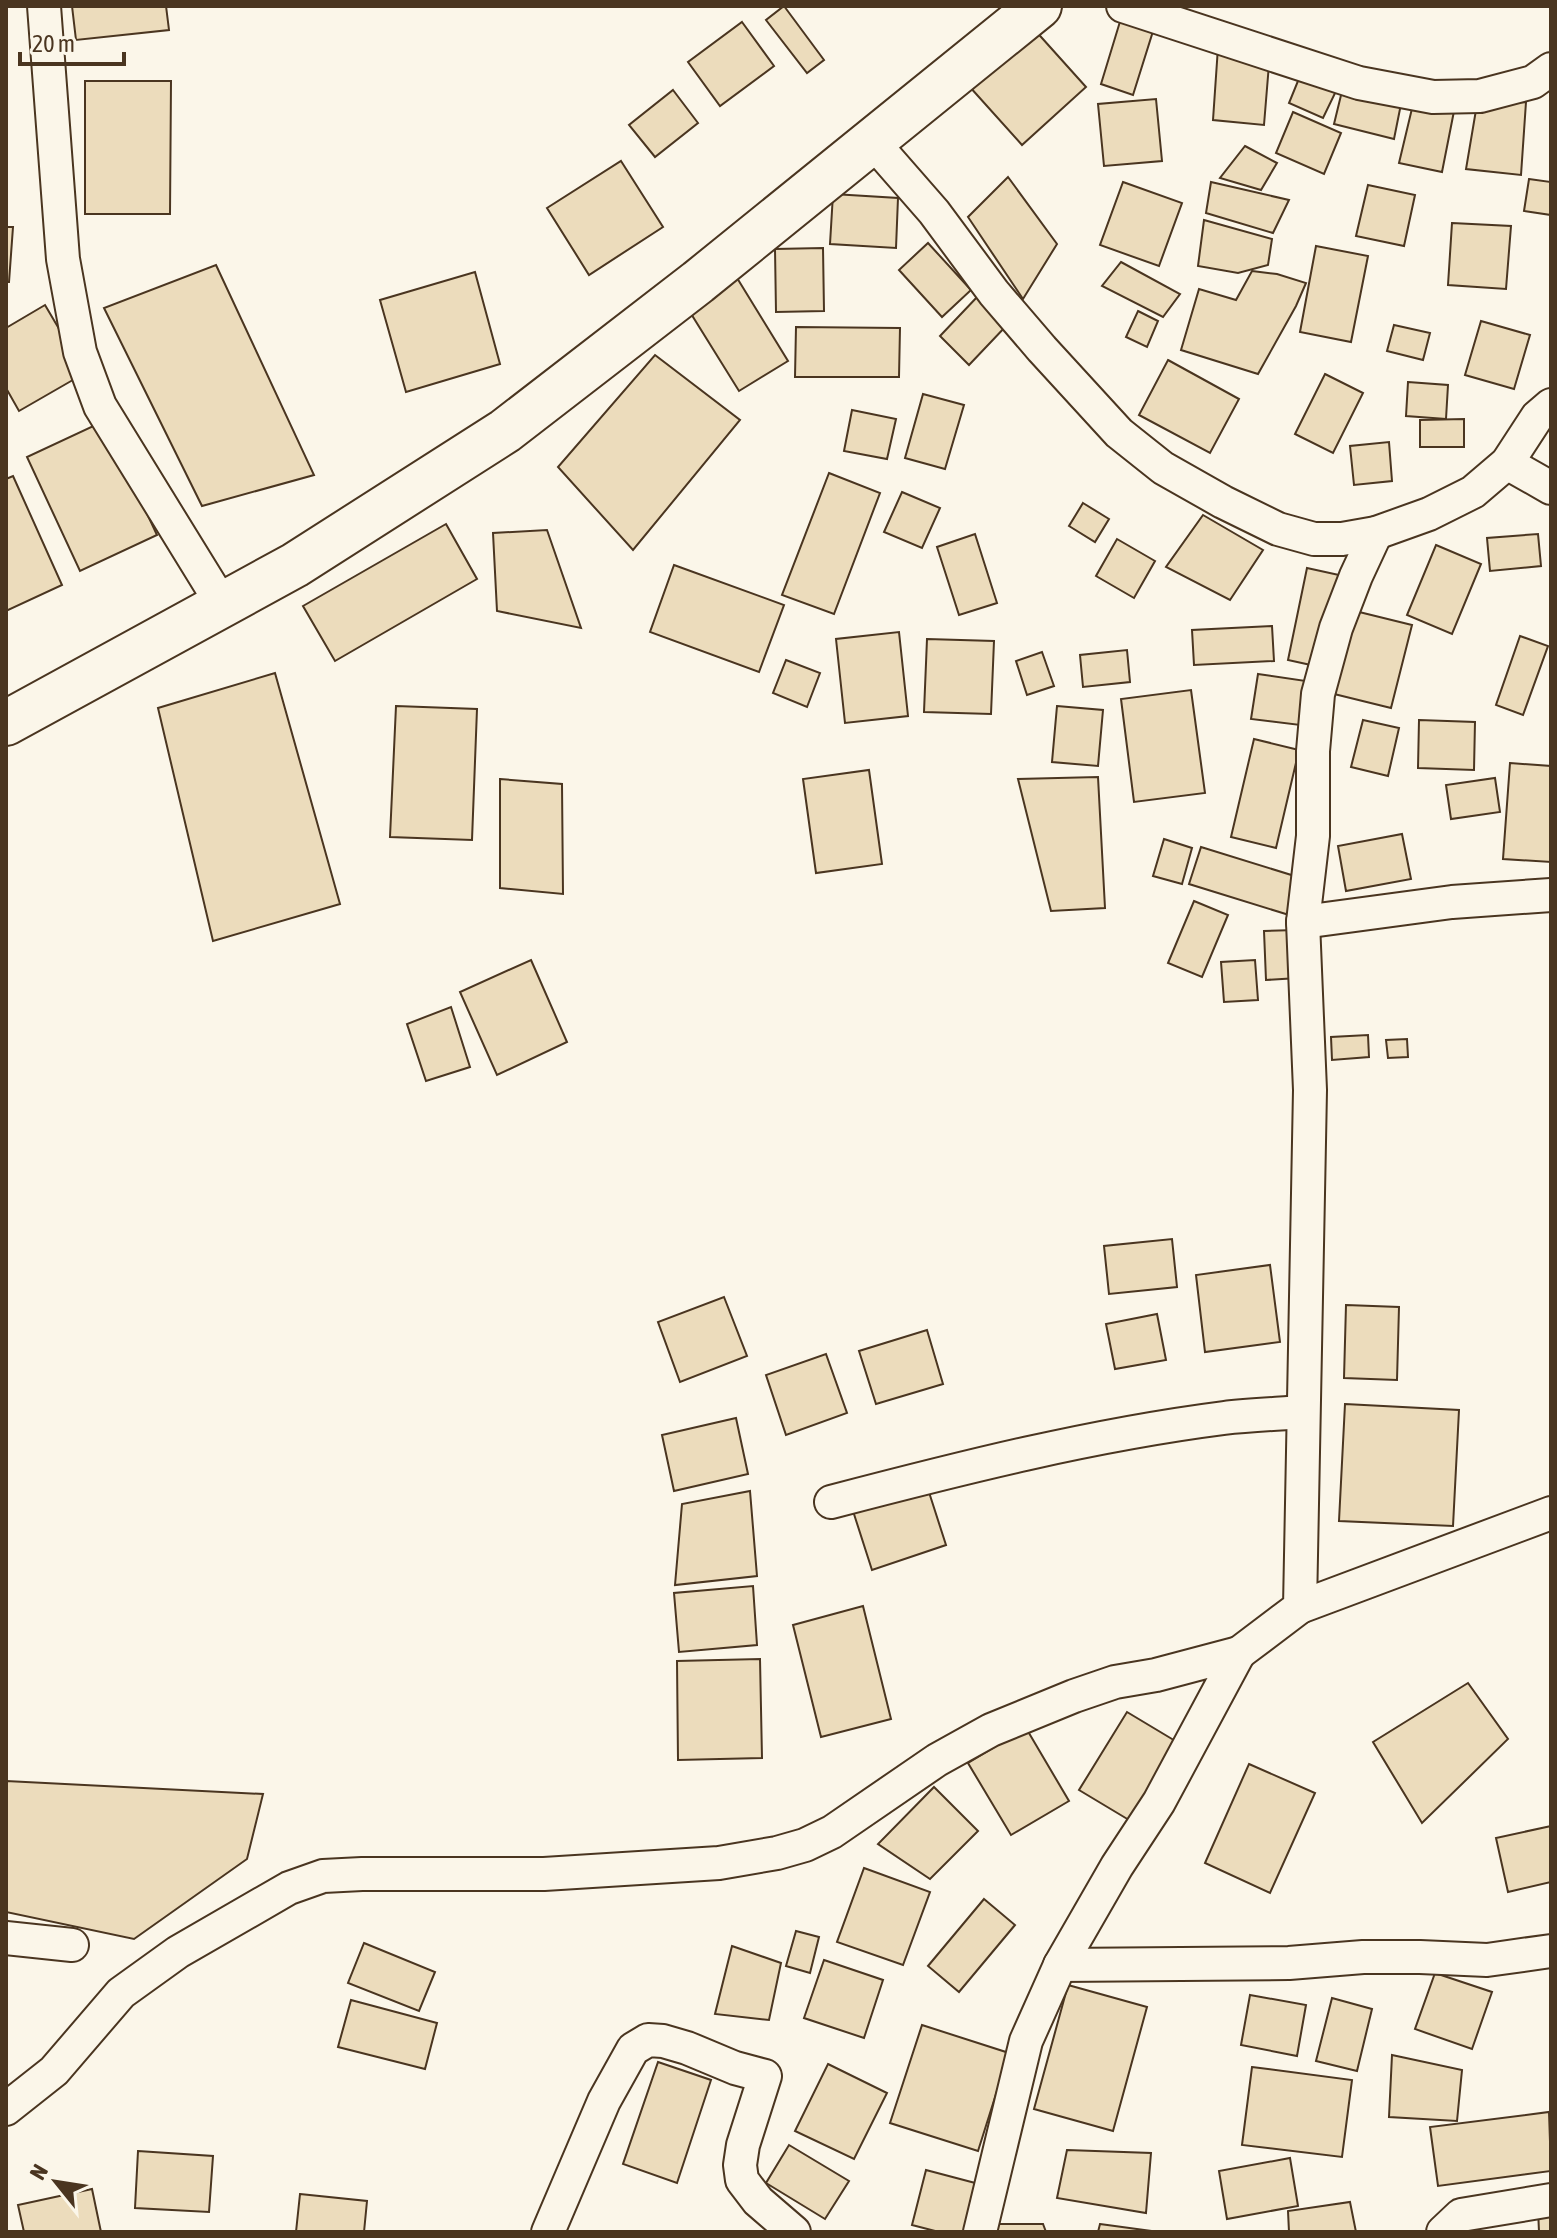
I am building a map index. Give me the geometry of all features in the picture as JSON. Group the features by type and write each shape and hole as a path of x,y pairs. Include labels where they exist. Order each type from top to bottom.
{"main road":[{"path":"6,723 295,565 505,431 698,282 1039,6"}],"street":[{"path":"44,6 63,259 80,352 100,406 222,604"},
{"path":"1123,6 1359,83 1433,97 1480,96 1533,82 1551,69"},
{"path":"872,141 934,212 994,293 1119,433 1163,468 1278,529 1314,539 1342,539 1376,533 1429,514 1473,492 1507,463 1537,417 1551,405"},
{"path":"1507,463 1551,488"},
{"path":"1300,1607 1310,1090 1303,922 1313,836 1313,751 1318,694 1336,628 1376,533"},
{"path":"1303,922 1437,903 1551,895"},
{"path":"831,1502 984,1462 1117,1434 1227,1418 1303,1412"},
{"path":"6,2109 54,2071 121,1993 178,1952 289,1888 323,1876 544,1874 719,1863 805,1845 832,1832 937,1760 991,1730 1115,1682 1156,1675 1239,1653 1300,1607 1551,1513"},
{"path":"980,2232 1026,2041 1060,1965 1117,1866 1159,1802 1239,1653"},
{"path":"6,1938 72,1945"},
{"path":"1060,1965 1289,1963 1377,1957 1487,1960 1551,1951"},
{"path":"548,2232 617,2075 633,2049 648,2040 675,2044 735,2068 765,2076 743,2145 740,2165 742,2180 758,2201 794,2232"},
{"path":"1443,2232 1461,2215 1551,2200"}],"building":[{"path":"72,6 166,6 169,30 76,40"},
{"path":"784,6 824,60 807,73 766,20"},
{"path":"1122,15 1154,28 1133,95 1101,84"},
{"path":"742,22 774,66 720,106 688,62"},
{"path":"1033,28 1086,87 1022,145 969,86"},
{"path":"1218,47 1269,64 1264,125 1213,120"},
{"path":"1302,71 1338,87 1323,118 1289,103"},
{"path":"85,81 171,81 170,214 85,214"},
{"path":"1343,87 1401,104 1394,139 1334,124"},
{"path":"673,90 698,123 655,157 629,125"},
{"path":"1156,99 1162,161 1104,166 1098,104"},
{"path":"1414,100 1455,106 1442,172 1399,163"},
{"path":"1526,102 1521,175 1466,169 1477,104"},
{"path":"1293,112 1341,133 1324,174 1276,153"},
{"path":"1245,146 1277,163 1261,190 1220,178"},
{"path":"621,161 663,227 589,275 547,208"},
{"path":"1008,177 1057,244 1023,299 968,217"},
{"path":"1529,179 1551,182 1551,215 1524,211"},
{"path":"1123,182 1182,203 1159,266 1100,245"},
{"path":"1211,182 1289,200 1273,233 1206,213"},
{"path":"1368,185 1415,195 1404,246 1356,236"},
{"path":"833,194 898,198 896,248 830,244"},
{"path":"1204,220 1272,239 1268,265 1238,273 1198,266"},
{"path":"1452,223 1511,226 1506,289 1448,285"},
{"path":"6,227 13,227 9,282 6,282"},
{"path":"928,243 971,290 942,317 899,270"},
{"path":"1316,246 1368,256 1351,342 1300,332"},
{"path":"823,248 824,311 776,312 775,249"},
{"path":"1121,262 1180,294 1163,317 1102,286"},
{"path":"216,265 314,475 202,506 104,308"},
{"path":"1252,271 1277,274 1306,283 1258,374 1181,350 1199,289 1236,300"},
{"path":"475,272 500,364 406,392 380,300"},
{"path":"734,273 788,361 739,391 685,304"},
{"path":"979,295 1008,324 969,365 940,336"},
{"path":"45,305 85,373 19,411 6,388 6,328"},
{"path":"1138,311 1158,321 1147,347 1126,337"},
{"path":"1481,321 1530,335 1514,389 1465,375"},
{"path":"1394,325 1430,333 1423,360 1387,351"},
{"path":"796,327 900,328 899,377 795,377"},
{"path":"655,355 740,420 633,550 558,467"},
{"path":"1168,360 1239,399 1210,453 1139,415"},
{"path":"1325,374 1363,393 1333,453 1295,434"},
{"path":"1408,382 1448,385 1446,419 1406,416"},
{"path":"923,394 964,405 945,469 905,458"},
{"path":"852,410 896,419 887,459 844,451"},
{"path":"1464,419 1464,447 1420,447 1420,420"},
{"path":"104,421 157,535 80,571 27,457"},
{"path":"1389,442 1392,481 1354,485 1350,446"},
{"path":"829,473 880,493 834,614 782,595"},
{"path":"13,476 62,585 6,611 6,479"},
{"path":"902,492 940,508 922,548 884,532"},
{"path":"1083,503 1109,519 1095,542 1069,526"},
{"path":"1203,515 1263,550 1230,600 1166,567"},
{"path":"446,524 477,579 335,661 303,606"},
{"path":"547,530 581,628 497,611 493,533"},
{"path":"975,534 997,603 959,615 937,547"},
{"path":"1538,534 1541,566 1490,571 1487,538"},
{"path":"1117,539 1155,561 1134,598 1096,576"},
{"path":"1436,545 1481,564 1452,634 1407,615"},
{"path":"674,565 784,605 759,672 650,632"},
{"path":"1307,568 1339,575 1320,667 1288,660"},
{"path":"1347,609 1412,625 1391,708 1326,692"},
{"path":"1272,626 1274,661 1194,665 1192,630"},
{"path":"899,632 908,716 845,723 836,639"},
{"path":"1520,636 1548,646 1523,715 1496,705"},
{"path":"927,639 994,641 991,714 924,712"},
{"path":"1127,650 1130,682 1083,687 1080,655"},
{"path":"1042,652 1054,686 1027,695 1016,661"},
{"path":"786,660 820,673 807,707 773,693"},
{"path":"275,673 340,904 213,941 158,708"},
{"path":"1258,674 1306,681 1300,725 1251,719"},
{"path":"1191,690 1205,793 1134,802 1121,699"},
{"path":"396,706 477,709 472,840 390,837"},
{"path":"1057,706 1103,710 1098,766 1052,762"},
{"path":"1363,720 1399,728 1388,776 1351,767"},
{"path":"1419,720 1475,722 1474,770 1418,768"},
{"path":"1254,739 1299,750 1276,848 1231,837"},
{"path":"1510,763 1551,766 1551,862 1503,859"},
{"path":"869,770 882,864 816,873 803,779"},
{"path":"1098,777 1105,908 1051,911 1018,779"},
{"path":"1495,778 1500,812 1451,819 1446,785"},
{"path":"500,779 562,784 563,894 500,888"},
{"path":"1402,834 1411,879 1346,891 1338,846"},
{"path":"1164,839 1192,848 1182,884 1153,876"},
{"path":"1201,847 1301,878 1289,915 1189,884"},
{"path":"1194,901 1228,915 1202,977 1168,963"},
{"path":"1296,930 1298,978 1266,980 1264,931"},
{"path":"531,960 567,1042 497,1075 460,992"},
{"path":"1255,960 1258,1000 1224,1002 1221,962"},
{"path":"451,1007 470,1067 426,1081 407,1024"},
{"path":"1368,1035 1369,1057 1332,1060 1331,1037"},
{"path":"1407,1039 1408,1057 1388,1058 1386,1040"},
{"path":"1172,1239 1177,1287 1109,1294 1104,1246"},
{"path":"1270,1265 1280,1342 1205,1352 1196,1275"},
{"path":"724,1297 747,1356 680,1382 658,1322"},
{"path":"1346,1305 1399,1307 1397,1380 1344,1378"},
{"path":"1157,1314 1166,1360 1115,1369 1106,1324"},
{"path":"927,1330 943,1384 876,1404 859,1351"},
{"path":"826,1354 847,1413 786,1435 766,1375"},
{"path":"1345,1404 1459,1410 1453,1526 1339,1521"},
{"path":"736,1418 748,1474 674,1491 662,1435"},
{"path":"927,1486 946,1545 872,1570 853,1511"},
{"path":"750,1491 757,1576 675,1585 682,1504"},
{"path":"753,1586 757,1645 679,1652 674,1593"},
{"path":"863,1606 891,1719 821,1737 793,1625"},
{"path":"760,1659 762,1758 678,1760 677,1661"},
{"path":"1468,1683 1508,1739 1422,1823 1373,1742"},
{"path":"1127,1712 1177,1742 1129,1820 1079,1790"},
{"path":"1026,1728 1069,1801 1011,1835 968,1763"},
{"path":"1249,1764 1315,1793 1270,1893 1205,1863"},
{"path":"6,1781 263,1794 247,1859 134,1939 6,1912"},
{"path":"934,1787 978,1831 930,1879 878,1844"},
{"path":"1551,1826 1551,1882 1508,1892 1496,1838"},
{"path":"864,1868 930,1892 903,1965 837,1942"},
{"path":"984,1899 1015,1925 959,1992 928,1966"},
{"path":"796,1931 819,1937 810,1973 786,1966"},
{"path":"364,1943 435,1972 419,2011 348,1983"},
{"path":"732,1946 781,1963 769,2020 715,2014"},
{"path":"824,1960 883,1980 864,2038 804,2018"},
{"path":"1435,1973 1492,1992 1472,2049 1415,2029"},
{"path":"1068,1985 1147,2007 1113,2131 1034,2109"},
{"path":"1250,1995 1306,2005 1297,2056 1241,2045"},
{"path":"1332,1998 1372,2009 1357,2071 1316,2061"},
{"path":"351,2000 437,2023 425,2069 338,2047"},
{"path":"922,2025 1009,2053 978,2151 890,2123"},
{"path":"1392,2055 1462,2070 1457,2121 1389,2117"},
{"path":"658,2062 711,2080 677,2183 623,2164"},
{"path":"828,2064 887,2093 854,2159 795,2131"},
{"path":"1252,2067 1352,2080 1342,2157 1242,2145"},
{"path":"1549,2112 1551,2171 1438,2186 1430,2127"},
{"path":"789,2145 849,2181 825,2219 766,2183"},
{"path":"1067,2150 1151,2153 1146,2213 1057,2198"},
{"path":"138,2151 213,2156 209,2212 135,2208"},
{"path":"1290,2158 1298,2206 1227,2219 1219,2171"},
{"path":"926,2170 979,2184 967,2232 939,2232 912,2225"},
{"path":"92,2189 101,2232 24,2232 18,2205"},
{"path":"300,2194 367,2201 364,2232 296,2232"},
{"path":"1350,2202 1356,2232 1289,2232 1288,2211"},
{"path":"1551,2208 1551,2232 1539,2232 1538,2209"},
{"path":"994,2224 1043,2224 1046,2232 993,2232"},
{"path":"1100,2224 1159,2232 1098,2232"}]}
